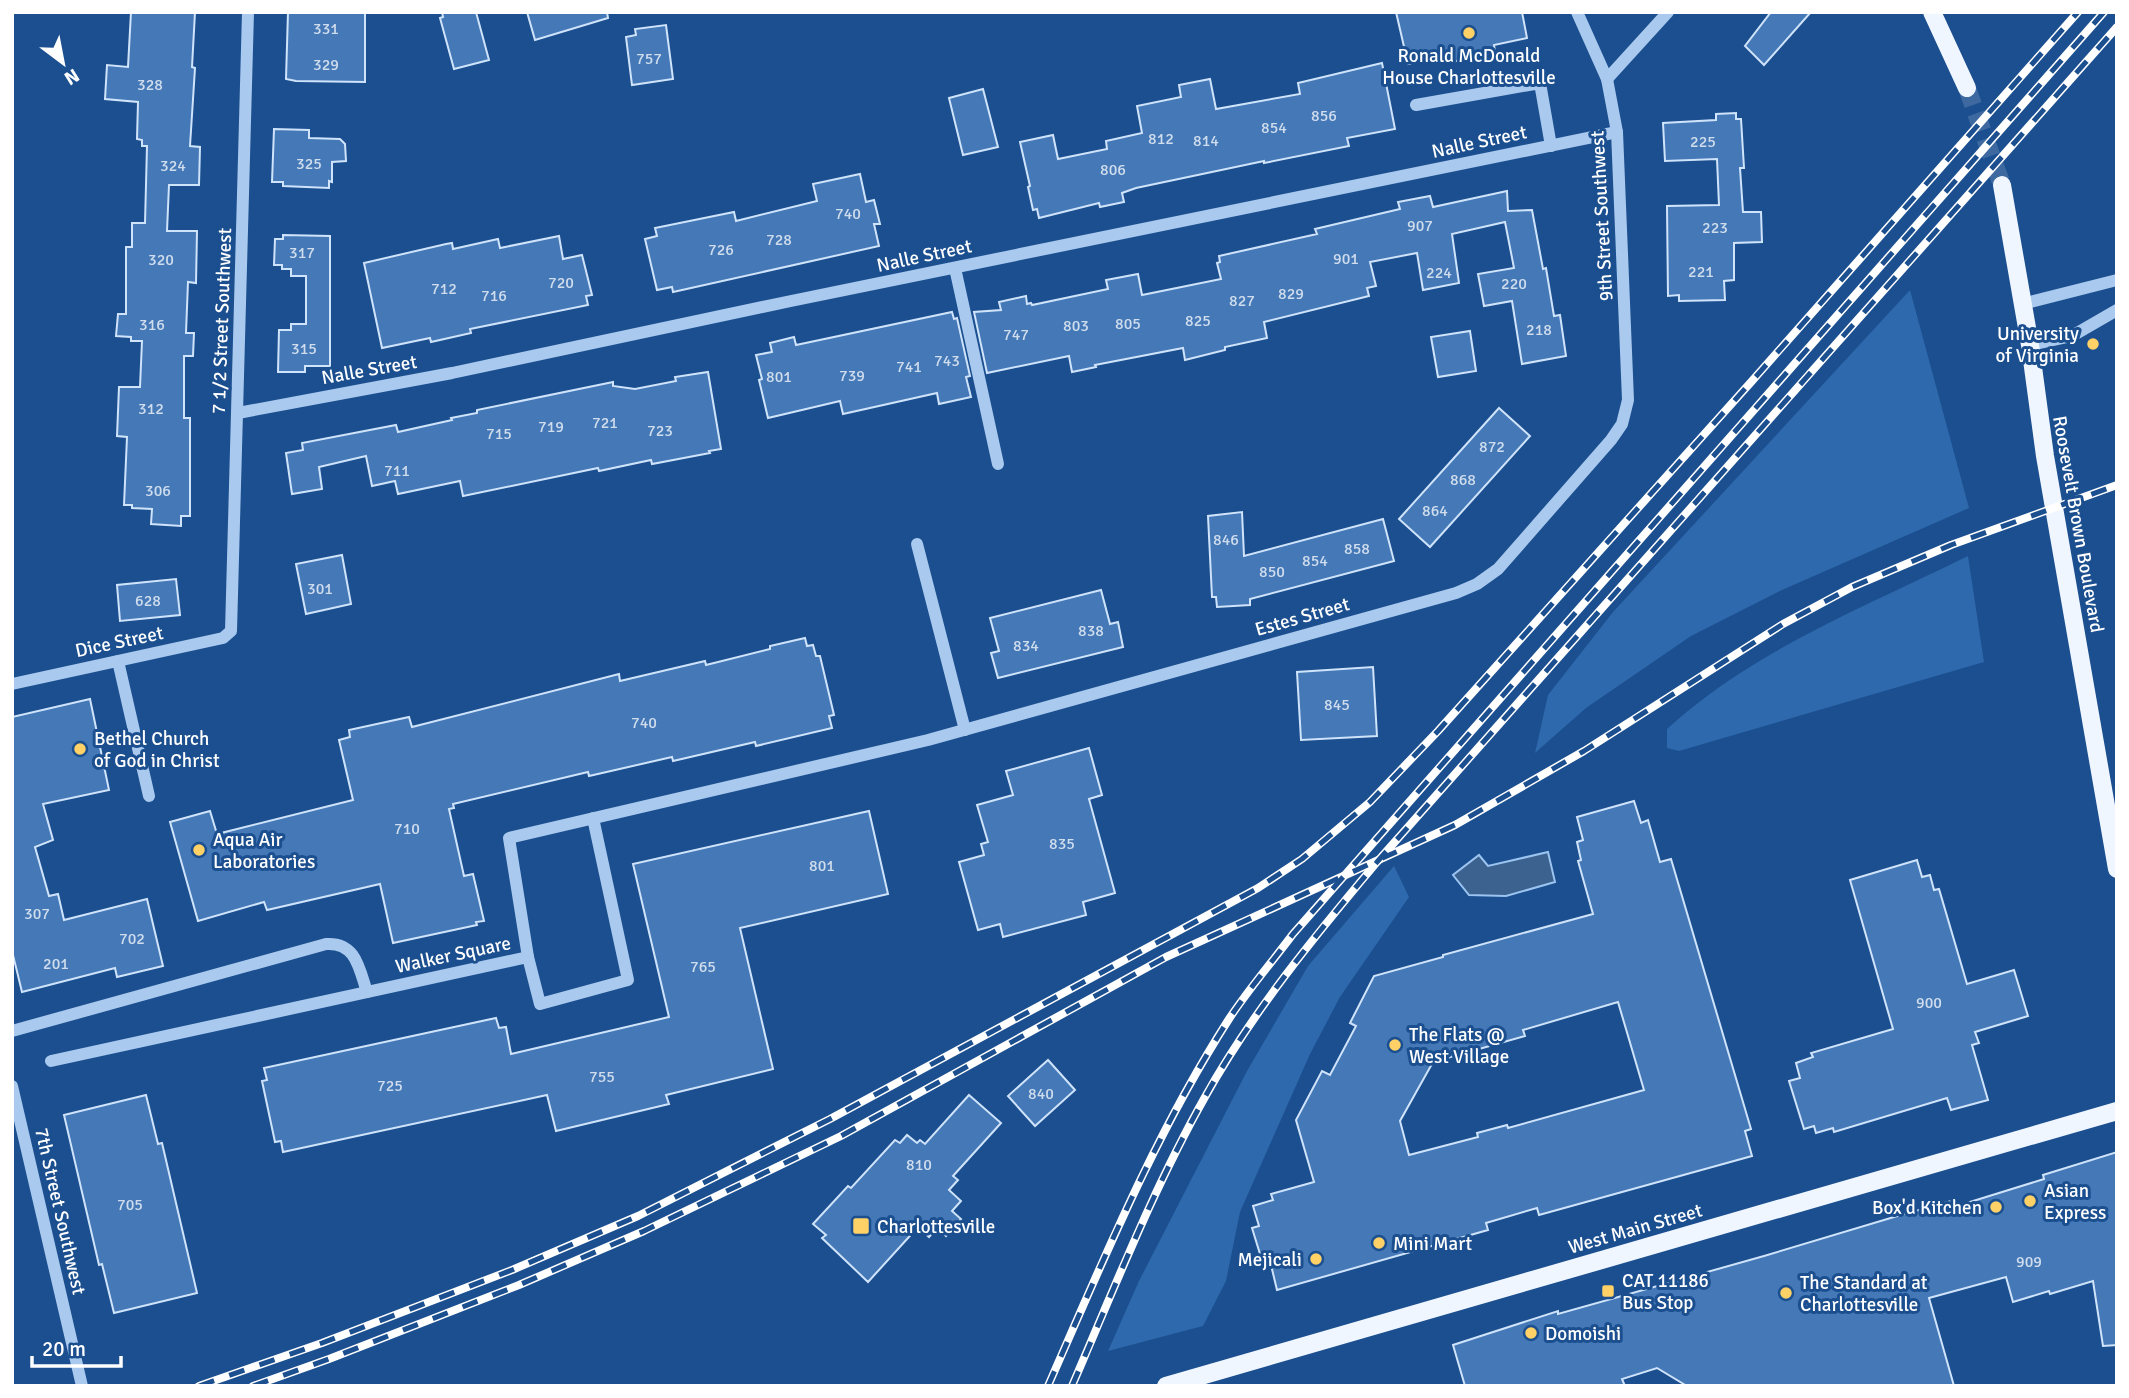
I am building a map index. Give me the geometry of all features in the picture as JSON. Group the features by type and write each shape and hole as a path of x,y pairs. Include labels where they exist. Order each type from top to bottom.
{"main road":[{"path":"1932,12 1967,88"},
{"name":"Roosevelt Brown Boulevard","path":"2002,185 2030,345 2045,456 2117,869"},
{"name":"West Main Street","path":"1166,1386 2117,1111"}],"street":[{"name":"7 1/2 Street Southwest","path":"231,631 248,12"},
{"name":"9th Street Southwest","path":"1577,12 1607,79 1617,132 1628,400 1622,424"},
{"path":"1607,79 1668,12"},
{"path":"1416,105 1540,83 1551,146"},
{"name":"Nalle Street","path":"237,413 452,373 1617,132"},
{"path":"955,268 998,464"},
{"path":"2022,304 2117,280"},
{"path":"2030,345 2072,336 2117,310"},
{"name":"Estes Street","path":"929,740 1456,593 1476,584 1498,569 1622,424"},
{"path":"917,544 965,730"},
{"name":"Dice Street","path":"12,684 223,638 231,631"},
{"path":"118,661 149,796"},
{"name":"Walker Square","path":"51,1061 528,957 509,838 929,740"},
{"path":"528,957 540,1004 628,980 593,818"},
{"path":"12,1031 326,944 338,943 351,952 367,992"},
{"name":"7th Street Southwest","path":"12,1086 82,1386"}],"shaded area":[{"path":"1910,290 1969,508 1782,590 1691,636 1586,708 1535,753 1548,695 1613,612"},
{"path":"1968,556 1984,662 1679,751 1667,748 1667,729 1700,701 1736,676 1811,632"},
{"path":"1548,852 1555,882 1506,896 1469,895 1453,875 1479,855 1488,866"},
{"path":"1394,866 1409,897 1340,997 1310,1054 1240,1212 1226,1281 1203,1326 1108,1351 1139,1281 1247,1071 1308,966"}],"building":[{"path":"131,12 195,12 190,146 200,147 199,185 169,185 167,231 197,231 196,283 188,282 186,333 194,333 193,356 184,356 184,418 190,418 190,516 181,516 181,526 151,524 152,509 124,505 127,437 117,436 119,387 140,387 142,341 116,336 118,314 126,314 126,247 132,247 132,223 145,223 147,146 142,146 142,140 137,139 138,102 105,99 107,65 128,67"},
{"path":"288,12 365,12 365,82 286,79"},
{"path":"442,12 476,12 489,60 454,69 440,18 443,17"},
{"path":"527,12 607,12 608,18 535,40"},
{"name":"Ronald McDonald House Charlottesville","path":"1396,12 1522,12 1527,38 1494,45 1495,52 1452,62 1450,54 1408,64"},
{"path":"1771,12 1811,12 1764,65 1745,46"},
{"path":"666,25 673,79 632,85 626,37 636,35 635,29"},
{"path":"1382,63 1395,129 1347,138 1349,146 1136,188 1122,193 1124,202 1100,207 1099,203 1039,218 1037,209 1033,210 1020,142 1053,135 1058,159 1107,149 1106,141 1142,133 1137,106 1181,97 1179,85 1210,79 1216,109 1300,94 1298,83"},
{"path":"983,89 998,147 963,155 949,98"},
{"path":"1736,113 1736,119 1741,119 1743,212 1761,212 1762,242 1734,243 1734,280 1724,281 1725,300 1679,301 1679,295 1668,296 1667,206 1719,205 1717,159 1665,161 1663,123 1716,120 1716,114"},
{"path":"274,129 309,130 309,138 340,139 345,144 346,161 332,162 332,182 329,181 329,188 283,186 283,182 272,182"},
{"path":"860,174 866,202 874,200 880,224 874,224 879,246 673,292 672,287 657,290 645,239 657,236 655,228 734,212 736,221 817,201 813,184"},
{"path":"1507,191 1508,211 1532,210 1554,316 1560,315 1566,356 1522,364 1512,301 1484,306 1478,274 1514,268 1505,222 1452,234 1459,283 1423,290 1417,253 1370,262 1376,286 1367,288 1369,296 1264,322 1267,338 1225,347 1225,350 1185,360 1183,348 1072,372 1069,356 987,373 974,312 1001,310 999,302 1026,296 1027,304 1032,305 1108,289 1106,280 1138,274 1142,295 1221,279 1217,263 1220,262 1219,256 1317,234 1315,229 1400,209 1398,202 1430,196 1433,207"},
{"path":"283,235 330,236 330,366 305,366 305,372 278,372 279,330 291,330 291,324 306,324 306,276 291,276 291,269 274,265 275,239 283,239"},
{"path":"559,236 563,259 582,255 592,295 586,296 588,305 470,329 471,333 431,342 430,338 382,348 364,263 452,243 453,249 498,239 500,248"},
{"path":"952,312 954,319 957,318 970,376 966,377 971,397 939,404 937,393 843,414 840,401 768,418 756,355 772,352 770,343 794,337 796,345"},
{"path":"1470,331 1476,371 1438,377 1431,337"},
{"path":"708,372 721,449 709,451 710,453 652,464 651,460 599,471 598,468 463,496 460,481 398,494 395,481 372,486 366,456 319,467 322,489 292,494 286,453 303,450 302,443 396,425 398,432 452,420 451,418 477,413 477,410 613,382 613,386 635,389 676,381 675,377"},
{"path":"1499,408 1530,436 1430,547 1399,519"},
{"path":"1242,512 1244,556 1383,519 1394,561 1250,599 1250,605 1217,607 1216,597 1212,597 1208,516"},
{"path":"342,555 351,604 306,614 296,564"},
{"path":"176,579 180,615 120,621 117,585"},
{"path":"1101,590 1110,624 1118,622 1123,647 998,678 991,653 999,651 990,618"},
{"path":"805,638 807,646 813,645 816,656 820,656 834,715 829,716 832,728 756,746 755,742 673,761 672,757 589,776 588,772 453,804 454,808 449,809 464,876 473,874 484,921 476,922 477,925 393,943 380,884 267,910 264,902 198,921 170,822 210,811 217,834 353,800 339,740 350,737 349,730 409,717 412,727 619,674 620,681 705,661 706,665"},
{"path":"1373,667 1377,736 1301,740 1297,672"},
{"path":"90,699 109,790 43,804 53,840 35,847 49,896 58,894 64,920 147,899 163,966 117,977 115,968 22,992 12,951 12,717"},
{"path":"1089,748 1102,795 1089,799 1115,893 1083,902 1086,915 1003,937 1000,924 978,930 959,862 984,855 981,844 988,842 977,805 1013,795 1006,771"},
{"name":"The Flats @ West Village","path":"1634,801 1641,823 1648,820 1660,862 1671,859 1751,1129 1745,1131 1752,1156 1539,1215 1537,1208 1486,1223 1488,1230 1277,1290 1271,1265 1264,1267 1252,1228 1259,1226 1253,1206 1273,1200 1271,1194 1314,1182 1296,1120 1322,1071 1330,1075 1356,1026 1350,1023 1374,976 1593,914 1578,861 1581,860 1577,842 1583,840 1577,817","holes":["1618,1002 1644,1090 1508,1128 1507,1125 1477,1133 1478,1137 1409,1155 1400,1121 1433,1062 1525,1036 1523,1030"]},
{"path":"869,811 888,894 740,928 773,1069 666,1095 669,1104 556,1131 547,1095 283,1152 281,1141 275,1142 262,1081 267,1080 264,1068 496,1018 499,1028 506,1027 511,1054 669,1017 633,864"},
{"path":"1917,860 1922,877 1930,875 1934,890 1939,889 1967,984 2014,970 2028,1016 1975,1032 1979,1043 1972,1045 1988,1100 1951,1110 1947,1098 1834,1132 1833,1128 1816,1133 1814,1126 1804,1129 1789,1081 1800,1078 1796,1063 1813,1057 1811,1053 1893,1029 1850,880"},
{"path":"1048,1060 1075,1090 1035,1126 1008,1096"},
{"path":"146,1095 158,1144 162,1143 197,1293 114,1313 102,1264 99,1265 64,1115"},
{"path":"969,1095 1001,1123 953,1176 958,1180 949,1190 961,1201 952,1211 961,1219 946,1236 937,1228 929,1237 918,1227 868,1282 822,1238 826,1235 813,1224 895,1140 900,1143 907,1135 917,1143 920,1140 925,1144"},
{"name":"The Standard at Charlottesville","path":"2117,1152 2117,1345 2103,1346 2093,1281 2013,1302 2006,1277 1929,1298 1954,1386 1687,1386 1657,1368 1622,1379 1625,1386 1465,1386 1453,1345 1558,1311 1558,1314 1904,1214 1955,1200 1957,1206 2044,1179 2043,1175"}],"tunnel":[{"path":"1967,88 2002,185"}],"railway":[{"path":"199,1386 322,1343 512,1270 638,1216 830,1119 1258,888 1302,859 1370,802 1438,731 2078,12"},
{"path":"1048,1386 1110,1245 1177,1107 1229,1019 1252,987 1293,934 2104,12"},
{"path":"1072,1386 1135,1240 1186,1132 1224,1065 1285,975 1377,862 2117,27"},
{"path":"253,1386 519,1285 644,1231 841,1136 1166,957 1455,825 1584,751 1783,624 1852,587 1951,545 2117,485"}],"place":[{"name":"Ronald McDonald House Charlottesville","path":"1469,33"},
{"name":"University of Virginia","path":"2093,344"},
{"name":"Bethel Church of God in Christ","path":"80,749"},
{"name":"Aqua Air Laboratories","path":"199,850"},
{"name":"The Flats @ West Village","path":"1395,1045"},
{"name":"Asian Express","path":"2030,1201"},
{"name":"Box'd Kitchen","path":"1996,1207"},
{"name":"Charlottesville","path":"861,1226"},
{"name":"Mini Mart","path":"1379,1243"},
{"name":"Mejicali","path":"1316,1259"},
{"name":"CAT 11186 Bus Stop","path":"1608,1291"},
{"name":"The Standard at Charlottesville","path":"1786,1293"},
{"name":"Domoishi","path":"1531,1333"}]}
